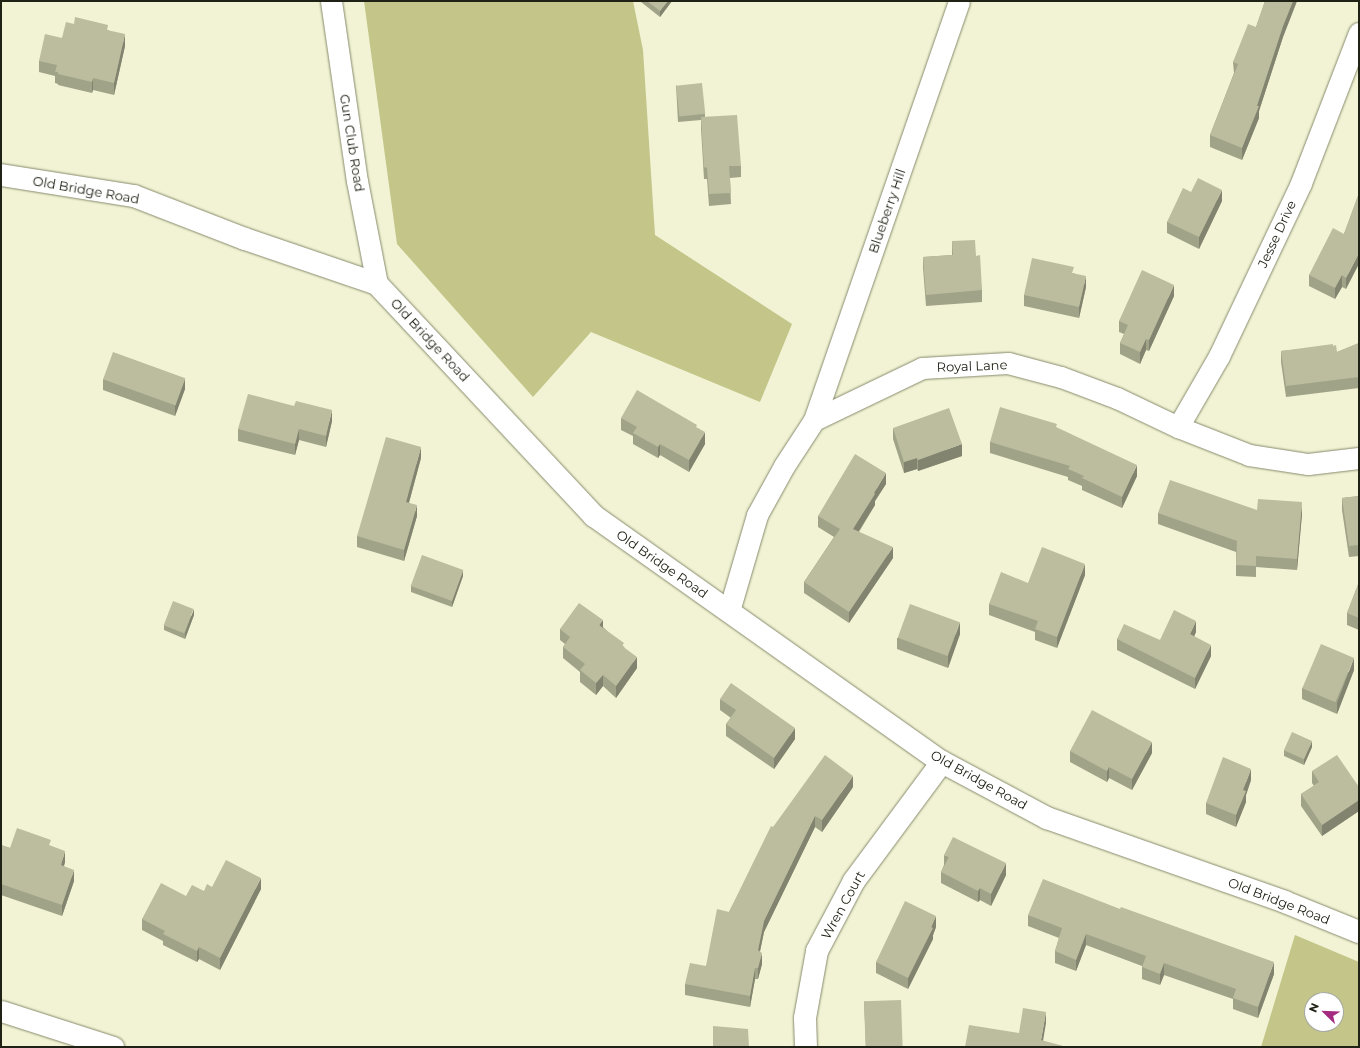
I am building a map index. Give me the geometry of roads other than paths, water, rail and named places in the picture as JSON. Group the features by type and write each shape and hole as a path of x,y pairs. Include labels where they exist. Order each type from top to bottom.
{"street":[{"name":"Gun Club Road","path":"331,1 357,181 377,284"},
{"name":"Blueberry Hill","path":"814,420 959,1"},
{"name":"Jesse Drive","path":"1178,427 1219,356 1301,183 1359,33"},
{"name":"Old Bridge Road","path":"1,175 134,196 245,239 377,284 594,516 942,762 1047,818 1285,902 1359,932"},
{"name":"Royal Lane","path":"814,420 922,368 1008,363 1061,377 1117,398 1178,427 1250,455 1308,464 1359,458"},
{"path":"730,611 756,515 784,466 814,420"},
{"name":"Wren Court","path":"806,1047 805,1018 817,951 854,881 942,762"},
{"path":"1,1011 113,1047"}]}
